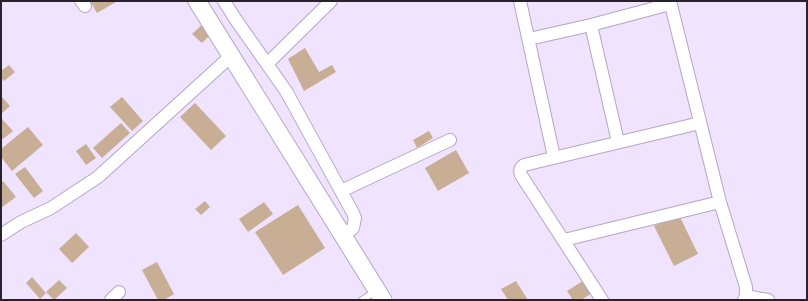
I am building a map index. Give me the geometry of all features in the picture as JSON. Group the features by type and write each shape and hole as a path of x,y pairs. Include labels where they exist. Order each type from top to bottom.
{"street":[{"path":"197,1 380,295"},
{"path":"224,1 286,91 355,218 353,228 343,236"},
{"path":"268,64 331,1"},
{"path":"520,1 554,157"},
{"path":"529,39 591,25 670,2 720,202 746,287 745,298 768,300"},
{"path":"591,25 618,142"},
{"path":"1,235 21,222 51,208 98,176 231,56"},
{"path":"602,300 520,171 521,168 524,165 554,157 700,123"},
{"path":"341,191 450,140"},
{"path":"564,240 720,202"}],"lane":[{"path":"362,300 380,295"}],"building":[{"path":"90,1 115,1 116,2 97,13"},
{"path":"203,24 212,33 202,43 192,34"},
{"path":"305,48 319,72 332,65 336,72 304,91 288,59"},
{"path":"9,65 15,72 4,81 1,77 1,71"},
{"path":"1,96 10,106 1,114"},
{"path":"122,97 143,121 132,131 110,107"},
{"path":"195,103 226,136 211,150 180,117"},
{"path":"1,118 13,131 3,139 1,137"},
{"path":"121,123 130,133 102,158 93,148"},
{"path":"28,127 43,145 12,171 1,157 1,149"},
{"path":"429,131 433,138 417,148 413,140"},
{"path":"86,144 96,158 86,165 76,151"},
{"path":"456,150 469,173 438,191 425,168"},
{"path":"25,167 43,191 34,198 15,174"},
{"path":"3,181 16,197 1,208 1,183"},
{"path":"205,201 210,207 201,215 195,209"},
{"path":"264,202 273,214 248,232 239,219"},
{"path":"298,205 325,248 283,275 255,232"},
{"path":"679,215 698,254 674,266 654,226"},
{"path":"76,233 89,247 72,263 59,249"},
{"path":"157,262 174,294 164,300 158,300 142,270"},
{"path":"32,277 46,293 40,299 26,283"},
{"path":"586,279 594,292 581,300 573,300 567,291"},
{"path":"59,280 67,288 54,300 46,292"},
{"path":"516,281 528,300 508,300 501,289"}]}
